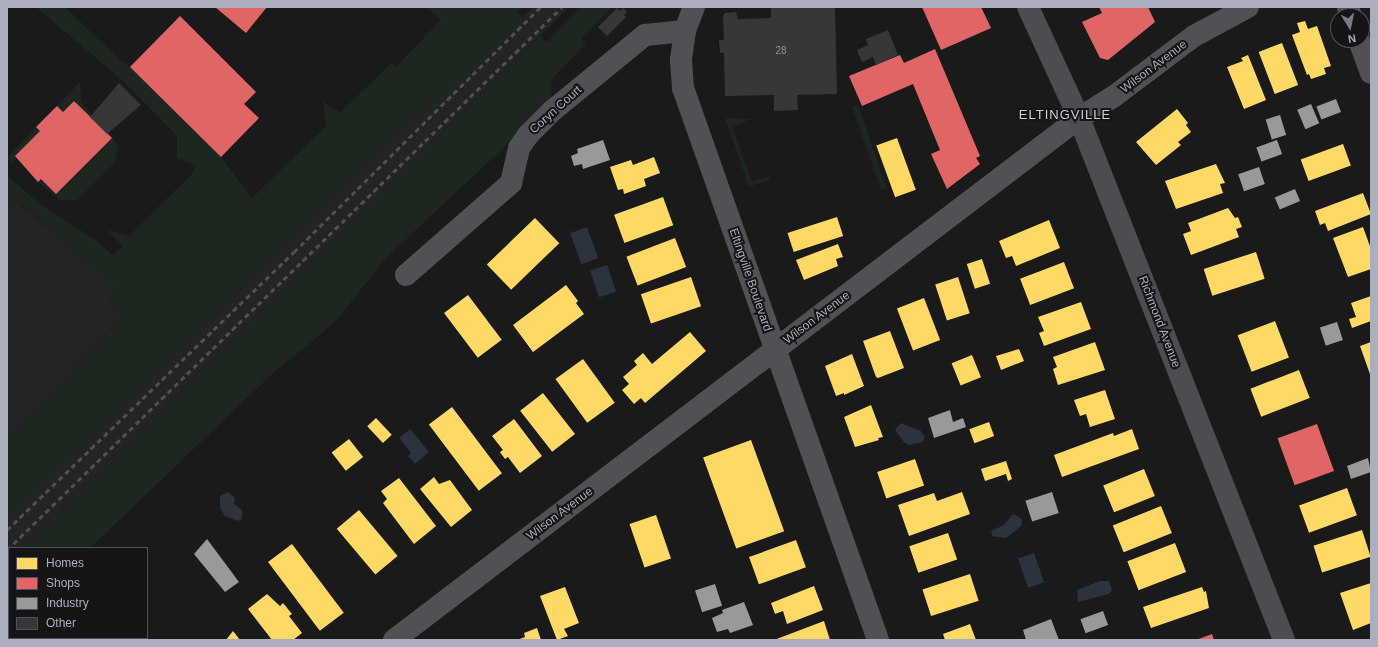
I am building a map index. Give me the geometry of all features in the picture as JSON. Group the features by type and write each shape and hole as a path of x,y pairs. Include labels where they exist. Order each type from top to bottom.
{"main road":[{"name":"Richmond Avenue","path":"1028,7 1079,118 1284,640"}],"street":[{"name":"Eltingville Boulevard","path":"694,7 685,31 681,60 683,88 878,640"},
{"name":"Wilson Avenue","path":"394,640 1079,118 1114,97 1194,36 1248,7"},
{"name":"Coryn Court","path":"406,275 511,183 519,148 528,135 552,111 645,35 685,31"},
{"path":"1362,48 1371,73"}],"shaded area":[{"path":"36,7 65,7 119,59 130,67 221,157 252,198 326,126 323,101 340,113 392,62 397,66 434,27 441,19 426,7 522,7 517,12 523,18 373,160 7,519 7,436 122,317 108,302 117,287 18,201 7,212 7,176 43,206 92,238 113,255 123,246 107,230 129,236 192,174 196,165 177,158 177,136 123,81"},
{"path":"534,7 569,7 21,547 8,547 7,560 7,519 373,160"},
{"path":"582,7 612,7 581,38 586,44 551,80 552,98 499,152 386,258 336,321 271,375 91,547 21,547 540,36 547,42"},
{"path":"80,82 81,101 91,115 90,117 74,101 63,112 57,106"},
{"path":"858,105 887,188 881,190 852,107"},
{"path":"725,118 751,119 733,127 739,146 752,182 769,176 771,179 749,187"},
{"path":"36,127 40,131 15,156 16,158 12,162 7,158"},
{"path":"109,133 118,145 115,162 77,200 61,201 38,182"},
{"path":"17,201 117,287 108,302 122,317 7,436 7,212"},
{"path":"587,227 598,258 581,264 570,233"},
{"path":"607,265 616,291 599,297 590,271"},
{"path":"901,423 921,431 925,437 923,442 909,445 904,442 895,430"},
{"path":"410,429 429,452 415,464 408,456 411,453 399,438"},
{"path":"228,492 235,498 234,504 242,510 242,519 238,521 225,516 220,508 220,496"},
{"path":"1013,514 1022,519 1021,526 1006,538 992,536 991,531 1004,525"},
{"path":"1034,553 1044,582 1028,588 1018,559"},
{"path":"8,558 8,625 7,625"},
{"path":"1100,581 1109,581 1112,590 1109,594 1078,602 1077,590"}],"building: Homes":[{"path":"1305,21 1308,29 1317,26 1331,66 1324,68 1326,74 1311,79 1309,74 1307,75 1292,35 1300,32 1297,23"},
{"path":"1282,43 1298,85 1275,94 1259,52"},
{"path":"1248,55 1266,100 1244,109 1227,67 1243,61 1241,58"},
{"path":"1177,109 1188,123 1186,125 1191,132 1178,142 1181,145 1156,165 1136,142"},
{"path":"897,138 916,190 895,197 876,146"},
{"path":"1343,144 1351,166 1309,181 1301,159"},
{"path":"654,157 660,173 644,179 646,186 624,194 623,189 618,190 610,167 631,160 633,165"},
{"path":"1216,164 1225,183 1220,184 1223,193 1176,209 1165,181"},
{"path":"1363,193 1371,214 1328,231 1325,223 1320,225 1315,211"},
{"path":"663,197 673,225 624,243 614,215"},
{"path":"1228,208 1235,218 1238,217 1242,227 1236,229 1239,237 1191,255 1183,234 1191,231 1188,223"},
{"path":"837,217 843,236 794,252 788,233"},
{"path":"535,218 559,243 511,290 487,265"},
{"path":"1049,220 1060,248 1016,266 1012,256 1006,258 999,241"},
{"path":"1363,227 1371,249 1371,269 1348,277 1333,238"},
{"path":"675,238 686,267 638,286 626,257"},
{"path":"838,244 843,257 836,259 838,266 804,280 796,260"},
{"path":"1256,252 1265,279 1212,296 1204,269"},
{"path":"982,259 990,284 975,289 967,264"},
{"path":"1064,262 1074,288 1030,305 1020,279"},
{"path":"691,277 701,306 651,324 641,294"},
{"path":"958,277 970,313 947,321 935,284"},
{"path":"566,285 578,301 576,303 584,314 533,352 513,325"},
{"path":"468,295 502,340 478,358 444,313"},
{"path":"1371,296 1371,321 1352,328 1349,319 1356,317 1351,303"},
{"path":"924,298 940,340 913,350 897,308"},
{"path":"1081,302 1091,329 1044,346 1039,333 1044,331 1038,317"},
{"path":"1275,321 1289,357 1252,372 1238,335"},
{"path":"890,331 904,368 878,378 876,377 863,341"},
{"path":"690,332 706,351 645,403 641,398 634,404 622,390 629,384 623,377 637,365 634,361 643,353 652,364"},
{"path":"1095,342 1105,370 1058,385 1053,369 1057,367 1053,357"},
{"path":"1371,342 1371,377 1360,346"},
{"path":"1019,349 1024,361 1001,370 996,356"},
{"path":"852,354 864,386 844,395 844,393 836,396 825,366"},
{"path":"972,355 981,377 961,385 952,363"},
{"path":"583,359 615,403 587,423 555,379"},
{"path":"1299,370 1310,398 1261,417 1250,389"},
{"path":"1105,390 1115,419 1090,427 1086,414 1080,416 1074,400"},
{"path":"543,393 575,434 552,452 520,411"},
{"path":"871,405 883,437 878,438 879,440 855,447 844,417"},
{"path":"452,407 502,473 479,491 429,424"},
{"path":"376,418 392,435 383,443 367,426"},
{"path":"514,419 542,456 520,473 508,457 505,459 500,452 503,450 492,436"},
{"path":"989,422 994,436 974,443 969,429"},
{"path":"1132,429 1139,449 1062,477 1054,455 1113,433 1114,436"},
{"path":"349,439 363,457 346,471 332,453"},
{"path":"751,440 784,531 736,549 703,457"},
{"path":"915,459 924,485 886,498 877,472"},
{"path":"1006,461 1012,479 1008,481 1006,474 985,481 981,469"},
{"path":"1144,469 1155,496 1114,512 1103,485"},
{"path":"434,477 439,484 450,480 472,510 451,527 420,489"},
{"path":"399,478 436,526 414,544 383,503 387,499 381,491"},
{"path":"1347,488 1357,515 1309,533 1299,505"},
{"path":"962,492 970,514 909,536 898,505 934,493 937,501"},
{"path":"1161,506 1172,533 1124,552 1113,525"},
{"path":"359,510 398,556 375,575 337,529"},
{"path":"656,515 671,558 645,568 630,524"},
{"path":"1362,530 1371,557 1322,572 1313,546"},
{"path":"948,533 957,559 918,573 909,546"},
{"path":"796,540 806,567 759,584 749,557"},
{"path":"1175,543 1186,572 1138,590 1127,561"},
{"path":"292,544 344,613 320,631 268,562"},
{"path":"970,574 979,601 931,616 922,589"},
{"path":"1371,583 1371,623 1353,630 1340,593"},
{"path":"814,586 823,610 787,624 783,611 775,614 771,603"},
{"path":"565,587 579,623 564,629 568,636 557,640 540,596"},
{"path":"1202,587 1204,592 1206,591 1209,608 1151,628 1143,607"},
{"path":"267,594 280,606 283,603 292,614 289,616 302,633 293,640 272,640 248,609"},
{"path":"824,621 830,640 774,640"},
{"path":"970,624 976,640 945,640 943,634"},
{"path":"537,628 541,640 517,640 525,637 524,633"},
{"path":"233,631 240,640 226,640"}],"building: Shops":[{"path":"215,7 267,7 246,33"},
{"path":"922,7 981,7 991,28 941,50"},
{"path":"1099,7 1148,7 1155,22 1108,60 1100,58 1082,22 1102,13"},
{"path":"180,16 256,92 244,104 259,118 221,157 130,67"},
{"path":"935,49 980,156 976,158 980,164 947,189 931,154 940,150 913,84 862,106 849,76 900,55 904,63"},
{"path":"74,101 112,138 56,194 41,179 38,182 15,156 40,131 36,127 57,106 63,112"},
{"path":"1317,424 1334,471 1295,485 1278,438"},
{"path":"1212,634 1214,640 1196,640"}],"building: Industry":[{"path":"1336,99 1341,112 1321,120 1316,107"},
{"path":"1311,104 1319,123 1305,129 1297,110"},
{"path":"1280,115 1286,135 1272,139 1266,119"},
{"path":"603,140 610,160 583,169 582,164 574,166 571,156 578,153 577,149"},
{"path":"1277,140 1282,154 1261,162 1256,148"},
{"path":"1259,167 1265,184 1244,191 1238,174"},
{"path":"1295,189 1300,201 1280,210 1275,198"},
{"path":"1337,322 1343,340 1326,346 1320,328"},
{"path":"950,410 953,422 963,418 966,427 934,438 928,418"},
{"path":"1368,458 1371,472 1351,479 1347,466"},
{"path":"1052,492 1059,513 1032,522 1025,501"},
{"path":"207,539 239,582 225,592 194,554"},
{"path":"715,584 722,606 702,612 695,590"},
{"path":"744,602 753,625 730,633 728,629 717,632 712,618 723,613 722,610"},
{"path":"1103,611 1108,625 1086,633 1080,619"},
{"path":"1051,619 1059,640 1026,640 1023,630"}],"building: Other":[{"path":"771,7 835,7 837,94 797,95 798,110 774,111 774,95 725,96 724,53 720,53 719,40 724,40 723,16 725,13 736,12 738,19 771,18"},
{"path":"617,8 620,11 623,8 627,12 624,15 626,17 607,36 598,27"},
{"path":"888,30 898,55 876,65 873,57 862,62 857,50 868,45 866,39"},
{"path":"119,83 141,105 107,134 90,117"}],"railway":[{"path":"7,530 294,252 541,7"},
{"path":"10,547 562,7"}],"district":[{"name":"ELTINGVILLE","path":"1065,115"}]}
